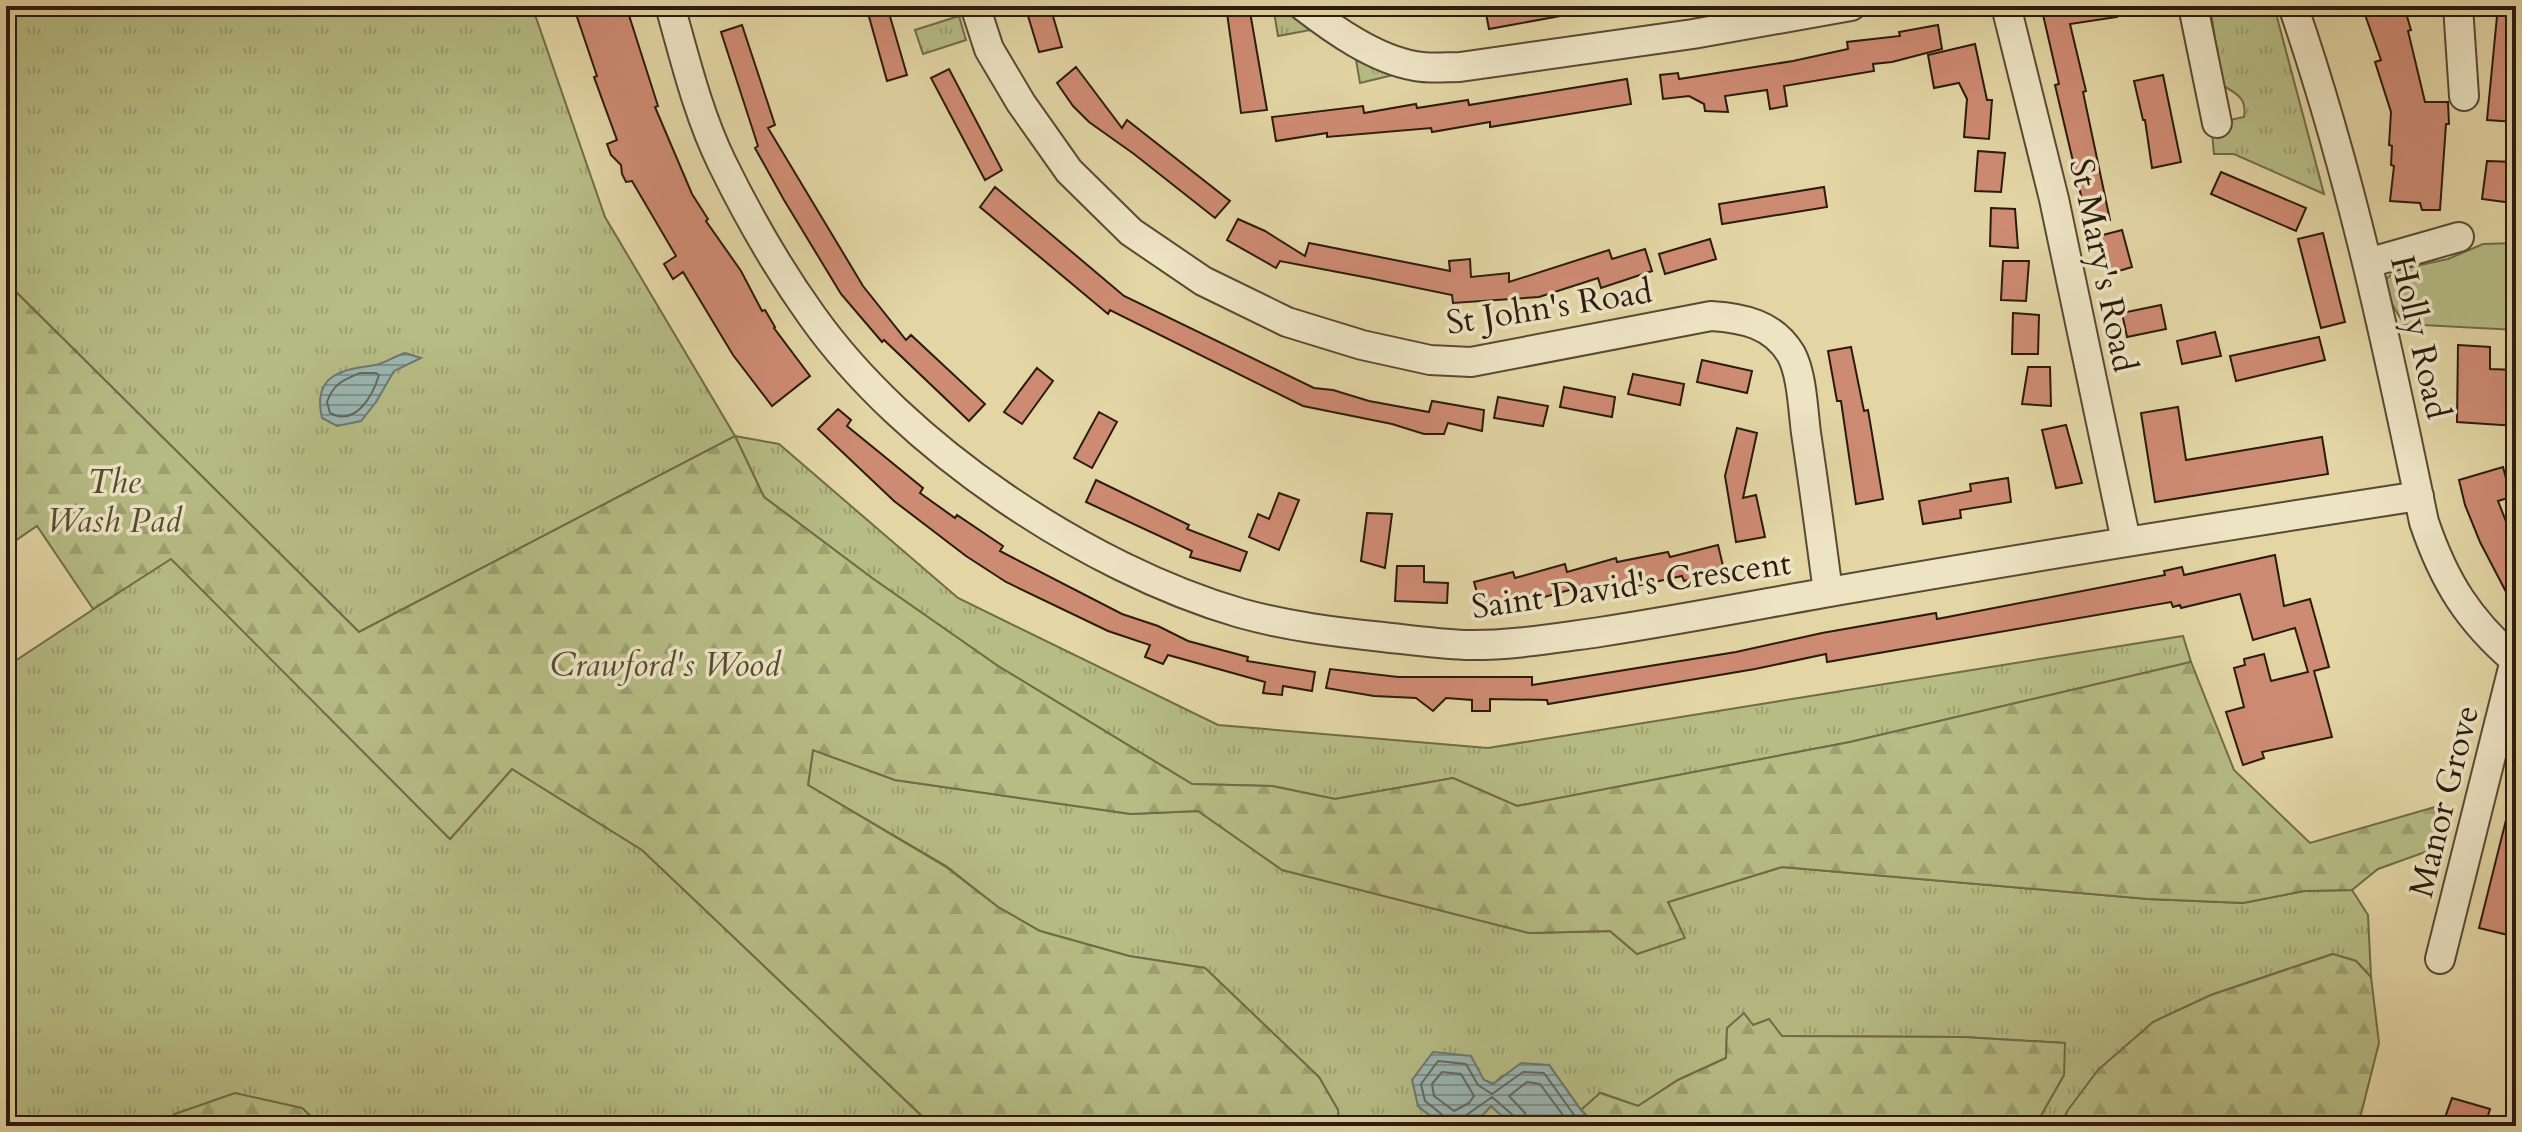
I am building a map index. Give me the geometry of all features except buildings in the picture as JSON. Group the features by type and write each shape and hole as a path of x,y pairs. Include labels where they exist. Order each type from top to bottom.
{"street":[{"name":"Saint David's Crescent","path":"670,6 699,104 722,162 812,316 858,372 901,415 958,464 1011,503 1103,555 1172,588 1237,612 1306,629 1465,645 1521,643 1676,620 2126,541 2419,496"},
{"name":"St John's Road","path":"975,6 989,49 1021,103 1069,171 1131,232 1203,281 1287,322 1362,345 1430,360 1471,362 1711,316 1735,317 1759,323 1779,339 1791,355 1800,390 1828,592"},
{"path":"1303,6 1367,47 1413,66 1430,68 1460,67 1677,36 1851,6"},
{"name":"St Mary's Road","path":"2006,6 2054,199 2126,541"},
{"path":"2193,6 2217,123"},
{"name":"Holly Road","path":"2293,6 2309,52 2368,263 2424,522 2440,567 2479,628 2516,660"},
{"path":"2458,6 2464,96"},
{"path":"2368,263 2459,237"},
{"name":"Manor Grove","path":"2440,959 2516,660"}],"green space":[{"path":"6,6 532,6 605,217 735,436 359,632 6,282"},
{"path":"1273,6 1290,6 1321,28 1278,36"},
{"path":"2210,6 2274,6 2324,194 2234,154 2214,154 2212,132 2230,120 2244,117 2245,111 2240,97 2222,85"},
{"path":"959,16 966,40 923,54 915,30"},
{"path":"1356,60 1397,74 1360,83"},
{"path":"2516,243 2516,330 2404,324 2384,291 2386,279 2397,270 2448,259 2483,244"},
{"name":"Crawford's Wood","path":"6,282 359,632 735,436 764,497 872,578 998,666 1192,784 1272,786 1335,799 1453,778 1517,806 1850,742 2191,662 2234,770 2310,843 2442,805 2431,850 2378,869 2352,890 2304,891 2243,903 2148,899 1782,867 1668,902 1685,938 1637,954 1610,931 1529,933 1282,870 1198,811 1131,814 895,780 813,750 808,785 946,867 998,907 1040,931 1129,956 1205,968 1319,1077 1338,1110 1339,1126 924,1126 924,1118 642,850 512,769 450,839 171,559 93,609 37,526 6,547"},
{"path":"735,436 779,444 958,598 1218,725 1488,748 2183,636 2191,662 1850,742 1517,806 1453,778 1335,799 1272,786 1192,784 998,666 872,578 764,497"},
{"path":"171,558 450,839 512,769 642,850 924,1118 924,1126 321,1126 302,1108 175,1114 159,1126 6,1126 6,667"},
{"path":"813,750 895,780 1131,814 1198,811 1283,870 1529,933 1610,931 1637,954 1668,902 1782,867 2148,899 2243,903 2304,891 2352,890 2368,915 2371,977 2356,961 2332,954 2211,995 2153,1022 2068,1110 2060,1126 2035,1126 2064,1075 2064,1043 1963,1037 1781,1036 1769,1020 1727,1029 1726,1058 1678,1080 1638,1106 1601,1093 1581,1110 1549,1065 1502,1076 1494,1084 1484,1080 1418,1106 1443,1126 1339,1126 1338,1110 1319,1077 1205,968 1129,956 1040,931 998,907 946,866 808,785"},
{"path":"2333,954 2356,961 2371,977 2379,1043 2358,1126 2060,1126 2098,1070 2153,1022 2211,995"},
{"path":"1744,1013 1753,1025 1769,1019 1782,1036 1963,1037 2065,1043 2064,1075 2035,1126 1597,1126 1581,1110 1600,1093 1638,1106 1678,1080 1726,1058 1727,1028"},
{"path":"235,1093 302,1108 321,1126 159,1126 175,1114"},
{"path":"1491,1106 1513,1126 1461,1126 1479,1119"}],"water":[{"path":"405,353 421,358 394,371 361,421 337,426 322,418 321,392 332,377"},
{"path":"1433,1052 1471,1056 1484,1080 1493,1084 1521,1063 1549,1065 1581,1110 1597,1126 1513,1126 1491,1106 1479,1119 1461,1126 1443,1126 1418,1106 1412,1080"}],"park label":[{"name":"The Wash Pad","path":"114,500"}]}
